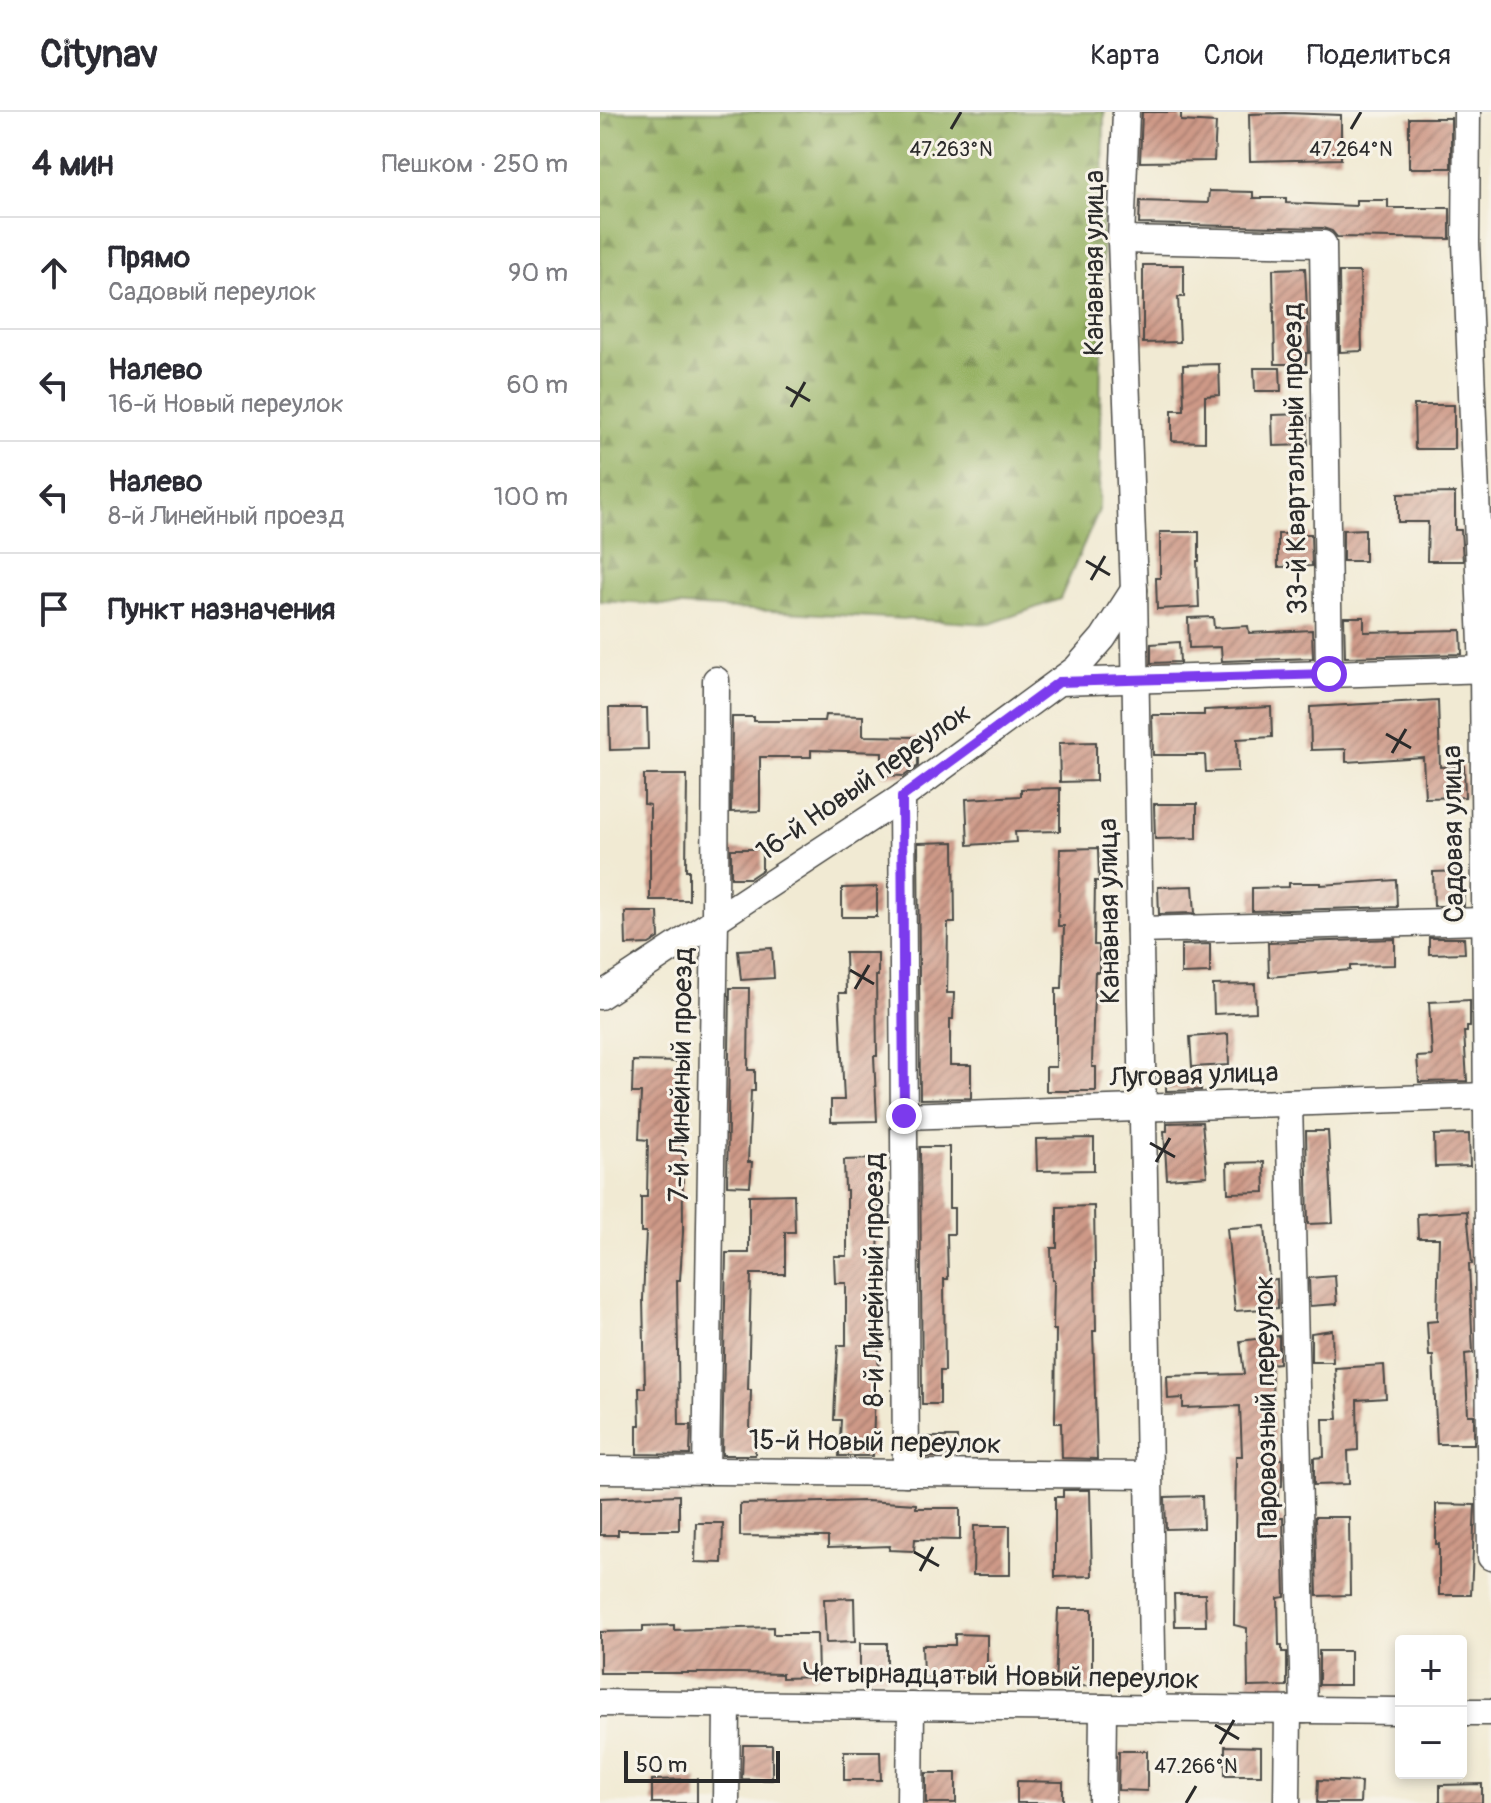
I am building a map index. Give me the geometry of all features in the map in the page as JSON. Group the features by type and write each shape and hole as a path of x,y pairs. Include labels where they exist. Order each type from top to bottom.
{"street":[{"name":"Канавная улица","path":"1126,112 1121,240 1136,680 1153,1709"},
{"name":"Садовая улица","path":"1467,112 1479,242 1487,670 1488,849 1485,921 1491,1557"},
{"name":"33-й Квартальный проезд","path":"1121,240 1323,244 1329,674"},
{"name":"16-й Новый переулок","path":"600,996 902,797 1059,682 1076,669 1103,638 1134,590"},
{"path":"1059,682 1487,670"},
{"name":"7-й Линейный проезд","path":"706,1471 716,680"},
{"name":"8-й Линейный проезд","path":"902,797 906,1473"},
{"path":"1140,930 1485,921"},
{"name":"Луговая улица","path":"904,1116 1487,1096"},
{"name":"Паровозный переулок","path":"1287,1803 1296,1710 1289,1103"},
{"name":"15-й Новый переулок","path":"600,1470 1149,1475"},
{"name":"Четырнадцатый Новый переулок","path":"600,1703 1395,1711"},
{"path":"726,1803 727,1704"},
{"path":"910,1803 911,1706"},
{"path":"1102,1803 1103,1708"},
{"path":"1467,1712 1491,1712"}],"green space":[{"path":"600,112 1104,112 1099,510 1060,599 990,624 600,601"}],"building":[{"path":"1142,112 1181,112 1181,121 1216,123 1214,161 1140,162"},
{"path":"1249,114 1341,115 1341,159 1250,161"},
{"path":"1409,118 1451,118 1451,168 1409,168"},
{"path":"1209,191 1253,192 1253,198 1286,198 1286,203 1356,206 1356,200 1388,200 1388,208 1450,208 1450,239 1337,237 1323,228 1139,224 1140,201 1208,203"},
{"path":"1143,265 1184,265 1184,297 1178,297 1180,342 1143,343"},
{"path":"1305,268 1309,353 1306,353 1306,364 1275,364 1273,269"},
{"path":"1339,272 1360,272 1362,351 1340,352"},
{"path":"1219,364 1220,395 1205,396 1205,442 1172,441 1172,410 1184,410 1183,365"},
{"path":"1254,368 1280,368 1281,391 1255,391"},
{"path":"1414,405 1454,405 1454,449 1415,449"},
{"path":"1307,414 1308,445 1273,446 1272,415"},
{"path":"1455,493 1455,530 1461,530 1463,561 1427,561 1428,522 1398,522 1398,494"},
{"path":"1365,529 1365,561 1343,561 1343,530"},
{"path":"1160,532 1199,532 1199,607 1157,609"},
{"path":"1278,534 1311,534 1312,566 1278,567"},
{"path":"1213,617 1214,628 1248,626 1249,633 1312,630 1313,658 1222,661 1221,647 1189,648 1188,618"},
{"path":"1344,617 1364,617 1364,632 1461,630 1462,654 1345,657"},
{"path":"1179,642 1180,662 1151,663 1151,644"},
{"path":"1438,700 1440,767 1464,766 1465,797 1425,798 1423,757 1346,762 1346,749 1311,750 1310,707"},
{"path":"1271,707 1272,737 1237,739 1238,771 1206,772 1205,755 1153,755 1152,715 1204,715 1204,710"},
{"path":"609,708 647,708 648,749 610,750"},
{"path":"825,715 863,716 863,736 918,737 918,766 904,776 882,775 882,752 811,750 811,757 760,757 760,811 731,812 732,717 754,717 754,721 824,721"},
{"path":"1096,742 1096,781 1060,782 1059,743"},
{"path":"644,775 687,775 686,870 689,870 689,900 650,900 650,805 644,804"},
{"path":"1060,788 1060,831 1015,832 1016,842 968,845 966,799 1021,796 1021,789"},
{"path":"1154,804 1197,804 1197,838 1155,839"},
{"path":"954,842 955,923 948,923 947,993 954,993 953,1019 950,1019 950,1065 971,1065 971,1098 920,1099 918,843"},
{"path":"1098,848 1094,945 1099,945 1099,972 1095,972 1092,1067 1096,1067 1096,1091 1046,1091 1046,1067 1056,1067 1056,988 1062,988 1064,926 1058,926 1060,849"},
{"path":"731,849 762,849 762,870 750,878 731,878"},
{"path":"1463,871 1464,906 1434,906 1433,872"},
{"path":"1396,880 1397,907 1252,911 1252,888 1289,887 1289,883 1321,885"},
{"path":"1193,886 1195,913 1159,914 1158,887"},
{"path":"877,887 877,917 842,917 842,888"},
{"path":"625,912 658,912 659,938 649,944 626,945"},
{"path":"1429,938 1464,938 1465,953 1429,954"},
{"path":"1395,939 1395,965 1350,966 1350,970 1269,977 1268,943"},
{"path":"1210,944 1210,973 1181,974 1181,945"},
{"path":"772,948 774,978 741,980 738,950"},
{"path":"845,953 878,953 877,1056 874,1056 877,1121 831,1122 831,1100 844,1100 839,993 846,993"},
{"path":"1255,984 1256,1012 1214,1014 1213,985"},
{"path":"730,988 749,988 748,1070 755,1070 755,1091 751,1091 750,1186 727,1185"},
{"path":"1470,1000 1470,1027 1464,1032 1467,1081 1419,1082 1417,1057 1432,1056 1429,1002"},
{"path":"1228,1034 1229,1065 1192,1067 1190,1037"},
{"path":"633,1061 682,1062 683,1232 680,1280 677,1280 679,1425 691,1425 690,1455 637,1454 639,1388 645,1388 643,1299 646,1232 641,1232 641,1197 647,1197 648,1140 639,1139 641,1093 632,1093"},
{"path":"1201,1077 1201,1090 1166,1091 1166,1078"},
{"path":"1202,1122 1207,1176 1167,1179 1164,1131 1167,1131 1167,1123"},
{"path":"1306,1131 1328,1131 1333,1223 1308,1224"},
{"path":"1469,1134 1470,1166 1435,1167 1434,1135"},
{"path":"1094,1138 1094,1170 1037,1171 1036,1139"},
{"path":"920,1147 949,1147 949,1208 954,1208 954,1234 947,1234 945,1371 940,1371 940,1404 922,1404"},
{"path":"878,1159 879,1344 873,1456 839,1456 841,1420 834,1420 838,1345 846,1345 846,1283 835,1283 834,1256 847,1256 844,1160"},
{"path":"1264,1162 1265,1192 1228,1193 1227,1163"},
{"path":"794,1194 795,1232 785,1232 785,1274 751,1274 748,1390 751,1390 750,1430 755,1430 755,1455 722,1455 726,1253 749,1253 749,1195"},
{"path":"1094,1206 1096,1331 1093,1331 1097,1459 1062,1458 1061,1423 1055,1423 1056,1330 1053,1330 1051,1248 1057,1248 1057,1207"},
{"path":"1467,1211 1472,1264 1469,1264 1473,1353 1465,1354 1468,1415 1474,1415 1474,1444 1437,1444 1433,1356 1429,1356 1427,1322 1437,1321 1439,1238 1418,1238 1417,1214"},
{"path":"1265,1226 1269,1280 1277,1279 1278,1308 1235,1311 1227,1228"},
{"path":"1335,1276 1337,1304 1310,1306 1309,1278"},
{"path":"1332,1330 1333,1362 1311,1362 1311,1333"},
{"path":"1279,1336 1279,1363 1271,1364 1276,1455 1277,1459 1282,1459 1278,1518 1283,1518 1285,1597 1278,1598 1279,1645 1282,1645 1282,1652 1287,1652 1287,1686 1248,1687 1247,1628 1234,1625 1236,1456 1242,1456 1240,1406 1183,1408 1183,1398 1168,1399 1167,1376 1244,1374 1240,1341"},
{"path":"1384,1365 1386,1398 1357,1400 1358,1450 1348,1451 1349,1484 1314,1485 1314,1458 1324,1457 1323,1419 1338,1419 1335,1368"},
{"path":"922,1437 957,1437 957,1457 922,1457"},
{"path":"1063,1490 1090,1490 1092,1576 1055,1577 1055,1497 1063,1497"},
{"path":"679,1495 679,1530 618,1530 618,1535 600,1535 600,1498"},
{"path":"1202,1496 1203,1528 1166,1529 1165,1497"},
{"path":"866,1501 916,1504 916,1508 960,1508 960,1540 915,1539 914,1551 889,1550 890,1546 828,1548 828,1537 740,1536 740,1504"},
{"path":"1436,1504 1475,1505 1471,1595 1439,1595"},
{"path":"1315,1517 1349,1517 1350,1595 1317,1596"},
{"path":"696,1523 723,1523 722,1563 695,1562"},
{"path":"974,1526 1010,1526 1010,1575 973,1575"},
{"path":"1174,1594 1205,1594 1206,1626 1175,1626"},
{"path":"854,1598 855,1642 826,1643 824,1599"},
{"path":"1058,1609 1092,1609 1092,1686 1055,1687"},
{"path":"674,1625 674,1630 773,1627 773,1634 817,1634 818,1677 782,1678 782,1674 739,1673 600,1673 600,1632 643,1631 643,1626"},
{"path":"955,1634 987,1635 987,1678 923,1677 922,1645 955,1645"},
{"path":"860,1643 887,1643 887,1678 860,1678"},
{"path":"1319,1651 1350,1651 1350,1685 1319,1685"},
{"path":"743,1745 772,1745 772,1780 742,1779"},
{"path":"1225,1746 1261,1747 1261,1775 1225,1775"},
{"path":"844,1751 880,1751 881,1780 844,1780"},
{"path":"1119,1751 1147,1751 1147,1791 1118,1790"},
{"path":"926,1773 956,1773 956,1803 926,1803"},
{"path":"697,1779 697,1803 652,1803 652,1780"},
{"path":"1318,1780 1361,1782 1360,1803 1317,1803"},
{"path":"1017,1781 1063,1782 1063,1803 1017,1803"},
{"path":"1482,1784 1482,1803 1440,1803 1440,1785"}],"route":[{"path":"904,1116 902,797 1059,682 1329,674"}]}
